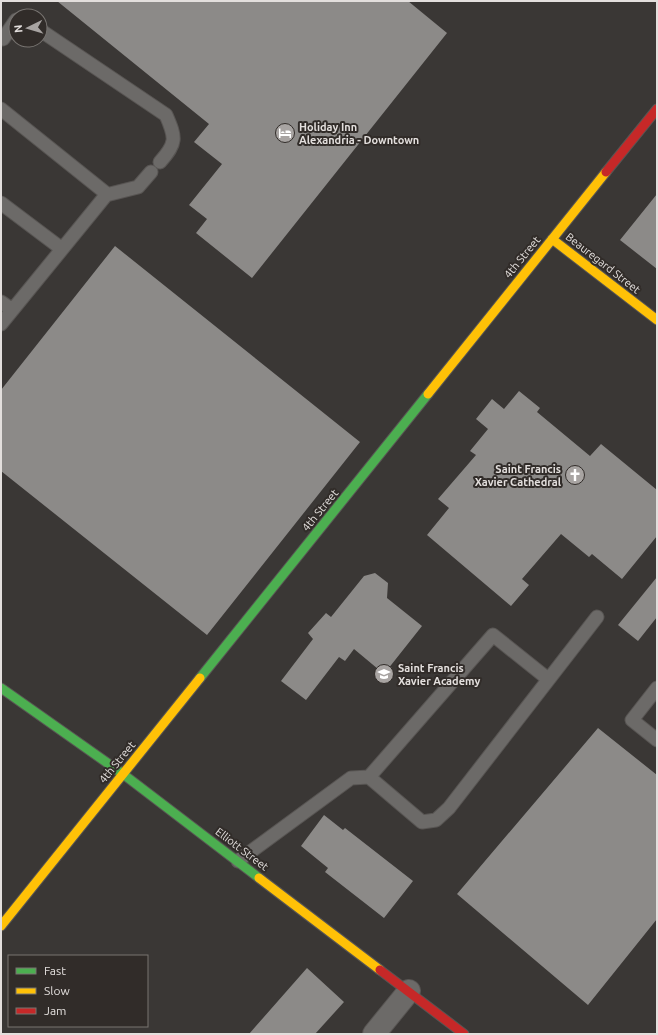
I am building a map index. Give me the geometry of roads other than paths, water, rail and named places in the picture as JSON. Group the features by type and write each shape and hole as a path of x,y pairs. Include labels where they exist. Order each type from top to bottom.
{"main road":[{"name":"4th Street","path":"1,926 657,109"},
{"name":"Beauregard Street","path":"552,239 657,320"},
{"name":"Elliott Street","path":"1,688 123,774 464,1034"}],"street":[{"path":"374,1034 409,991"}],"lane":[{"path":"3,39 8,32"},
{"path":"48,35 166,115 175,134 172,148 160,162"},
{"path":"1,109 107,194 106,195"},
{"path":"1,324 6,306 62,249 106,195 138,187 151,172"},
{"path":"1,203 62,249"},
{"path":"238,861 351,778 369,777 422,822 436,820 448,808 597,617"},
{"path":"369,777 493,635 548,679"},
{"path":"657,688 632,720 657,740"}],"place":[{"name":"Holiday Inn Alexandria - Downtown","path":"285,133"},
{"name":"Saint Francis Xavier Cathedral","path":"575,475"},
{"name":"Saint Francis Xavier Academy","path":"384,674"}]}
